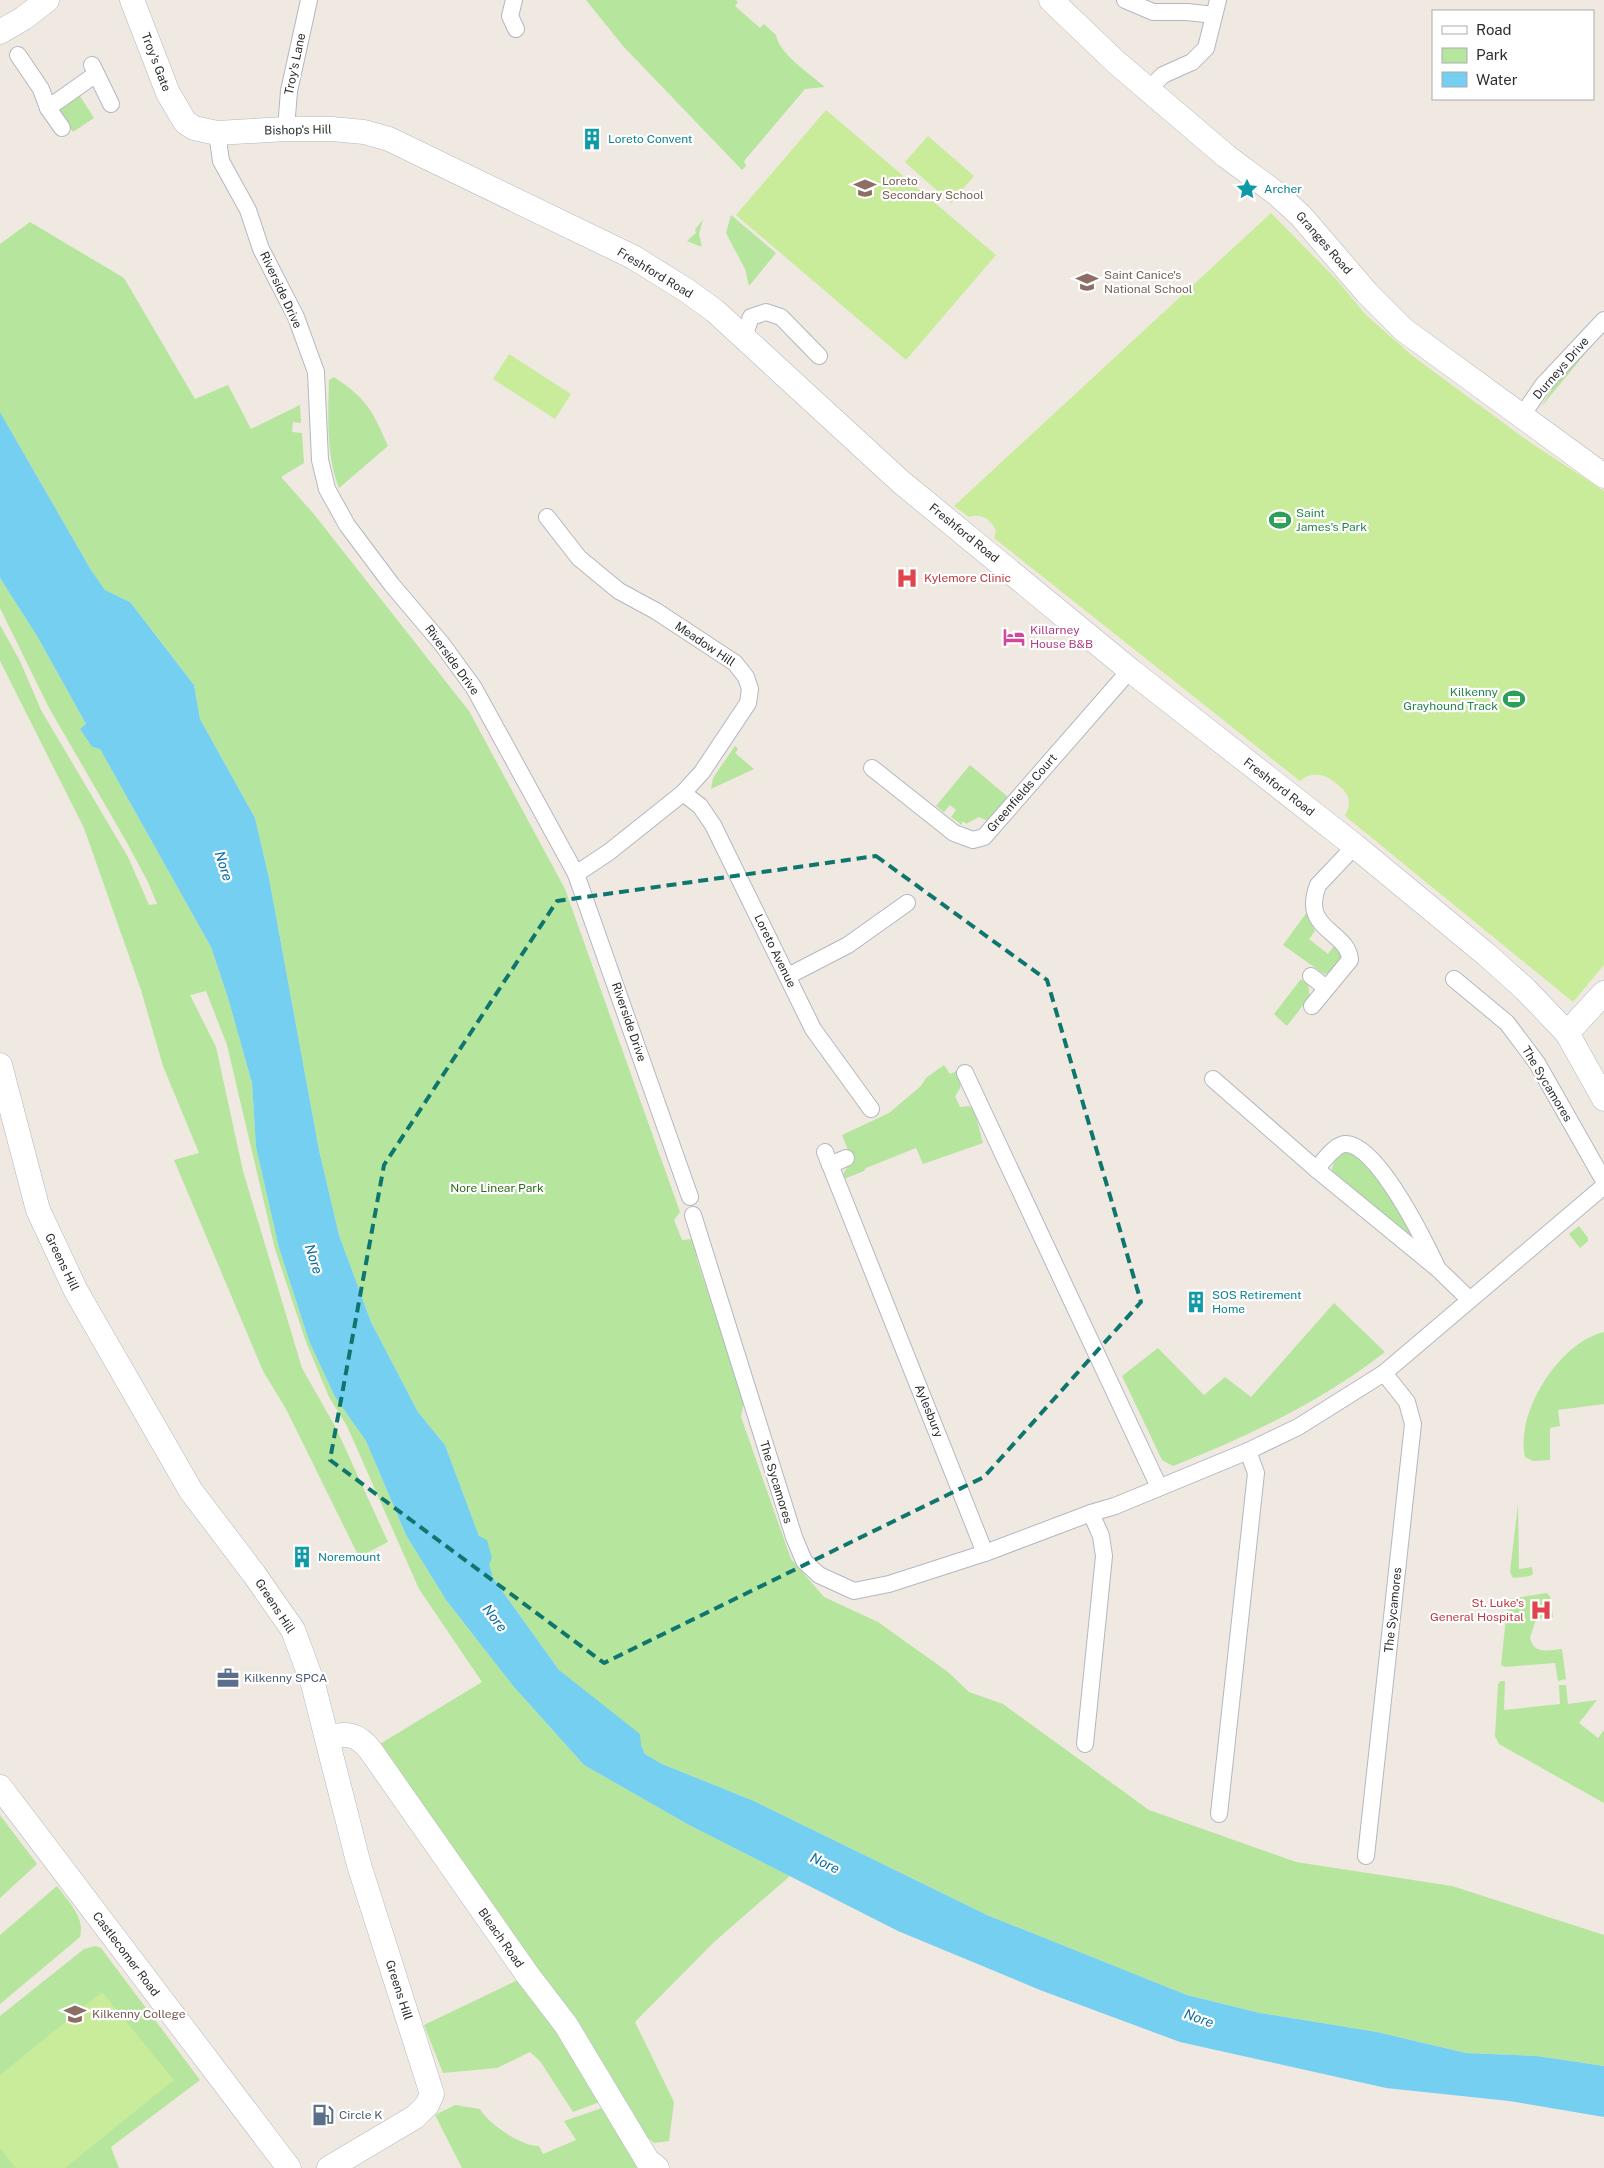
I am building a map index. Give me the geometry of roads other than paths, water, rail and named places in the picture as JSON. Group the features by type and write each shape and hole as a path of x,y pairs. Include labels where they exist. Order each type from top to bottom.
{"street":[{"path":"47,0 24,18 8,42 41,89 48,108 62,128"},
{"name":"Troy's Gate","path":"132,0 168,92 185,122"},
{"name":"Troy's Lane","path":"286,129 289,91 309,0"},
{"path":"514,0 510,16 516,29"},
{"name":"Granges Road","path":"1051,0 1148,90 1226,156 1277,194 1302,216 1366,293 1404,330 1604,476"},
{"path":"1125,0 1152,12 1187,12 1216,7 1206,48 1192,62 1162,75 1148,90"},
{"path":"48,108 94,70 111,104"},
{"name":"Bishop's Hill","path":"185,122 197,129 217,133 286,129 332,129 364,132 389,139 410,149"},
{"name":"Riverside Drive","path":"217,133 221,161 248,210 261,249 296,317 316,372 320,460 327,489 347,525 392,585 442,644 474,688 576,874 690,1197"},
{"name":"Freshford Road","path":"410,149 640,262 690,292 744,336 901,482 1130,670 1355,846 1487,955 1525,989 1567,1033 1604,1099"},
{"path":"744,336 751,317 766,312 781,317 819,356"},
{"name":"Durneys Drive","path":"1521,417 1543,385 1604,320"},
{"name":"Meadow Hill","path":"547,517 579,558 619,591 656,611 735,663 746,676 750,689 748,703 702,772 683,793 609,852 576,874"},
{"name":"Greenfields Court","path":"872,768 954,833 972,840 984,837 1130,670"},
{"name":"Loreto Avenue","path":"683,793 700,806 713,825 813,1029 871,1109"},
{"path":"1312,1006 1350,960 1344,945 1322,925 1315,914 1315,893 1318,885 1355,846"},
{"path":"788,976 848,945 907,903"},
{"path":"1311,976 1326,988"},
{"name":"The Sycamores","path":"1454,979 1507,1023 1532,1056 1604,1181"},
{"path":"1567,1033 1604,993"},
{"name":"Greens Hill","path":"0,1065 38,1210 76,1291 190,1491 254,1574 292,1630 314,1684 359,1865 432,2094 427,2105 416,2117 330,2168"},
{"path":"965,1073 969,1097 1158,1487"},
{"path":"1212,1079 1316,1169 1438,1269 1470,1300"},
{"path":"1316,1169 1338,1146 1347,1144 1356,1147 1380,1169 1402,1199 1438,1269"},
{"name":"Aylesbury","path":"846,1158 828,1158 985,1553"},
{"path":"985,1553 1091,1513 1115,1506 1248,1451 1298,1427 1384,1373 1604,1186"},
{"name":"The Sycamores","path":"693,1215 794,1537 804,1561 819,1575 854,1591 889,1584 985,1553"},
{"name":"The Sycamores","path":"1366,1856 1414,1424 1407,1402 1384,1373"},
{"path":"1219,1814 1256,1473 1248,1451"},
{"path":"1085,1744 1104,1556 1101,1536 1091,1513"},
{"name":"Bleach Road","path":"327,1738 339,1734 351,1735 362,1740 371,1751 527,1974 566,2025 647,2160 657,2168"},
{"name":"Castlecomer Road","path":"0,1787 289,2168"}],"water":[{"name":"Nore","path":"0,412 91,570 105,590 130,602 194,685 200,719 255,818 269,878 319,1150 339,1235 371,1322 418,1412 445,1445 479,1536 487,1540 492,1558 489,1564 493,1578 559,1670 640,1734 641,1745 645,1754 662,1764 754,1801 987,1915 1187,1995 1260,2013 1377,2032 1466,2053 1537,2056 1604,2066 1604,2117 1509,2101 1386,2088 1180,2042 1040,1990 898,1931 689,1825 584,1765 514,1687 446,1600 406,1535 366,1441 335,1397 309,1341 279,1248 256,1147 252,1083 228,998 211,947 100,749 92,747 80,729 86,724 37,636 0,578"}],"place":[{"name":"Loreto Convent","path":"592,139"},
{"name":"Loreto Secondary School","path":"865,188"},
{"name":"Archer","path":"1247,189"},
{"name":"Saint Canice's National School","path":"1087,282"},
{"name":"Saint James's Park","path":"1280,520"},
{"name":"Kylemore Clinic","path":"907,578"},
{"name":"Killarney House B&B","path":"1014,637"},
{"name":"Kilkenny Grayhound Track","path":"1514,699"},
{"name":"SOS Retirement Home","path":"1196,1302"},
{"name":"Noremount","path":"302,1557"},
{"name":"St. Luke's General Hospital","path":"1541,1610"},
{"name":"Kilkenny SPCA","path":"228,1678"},
{"name":"Kilkenny College","path":"75,2014"},
{"name":"Circle K","path":"323,2115"}],"park label":[{"name":"Nore Linear Park","path":"497,1188"}]}
